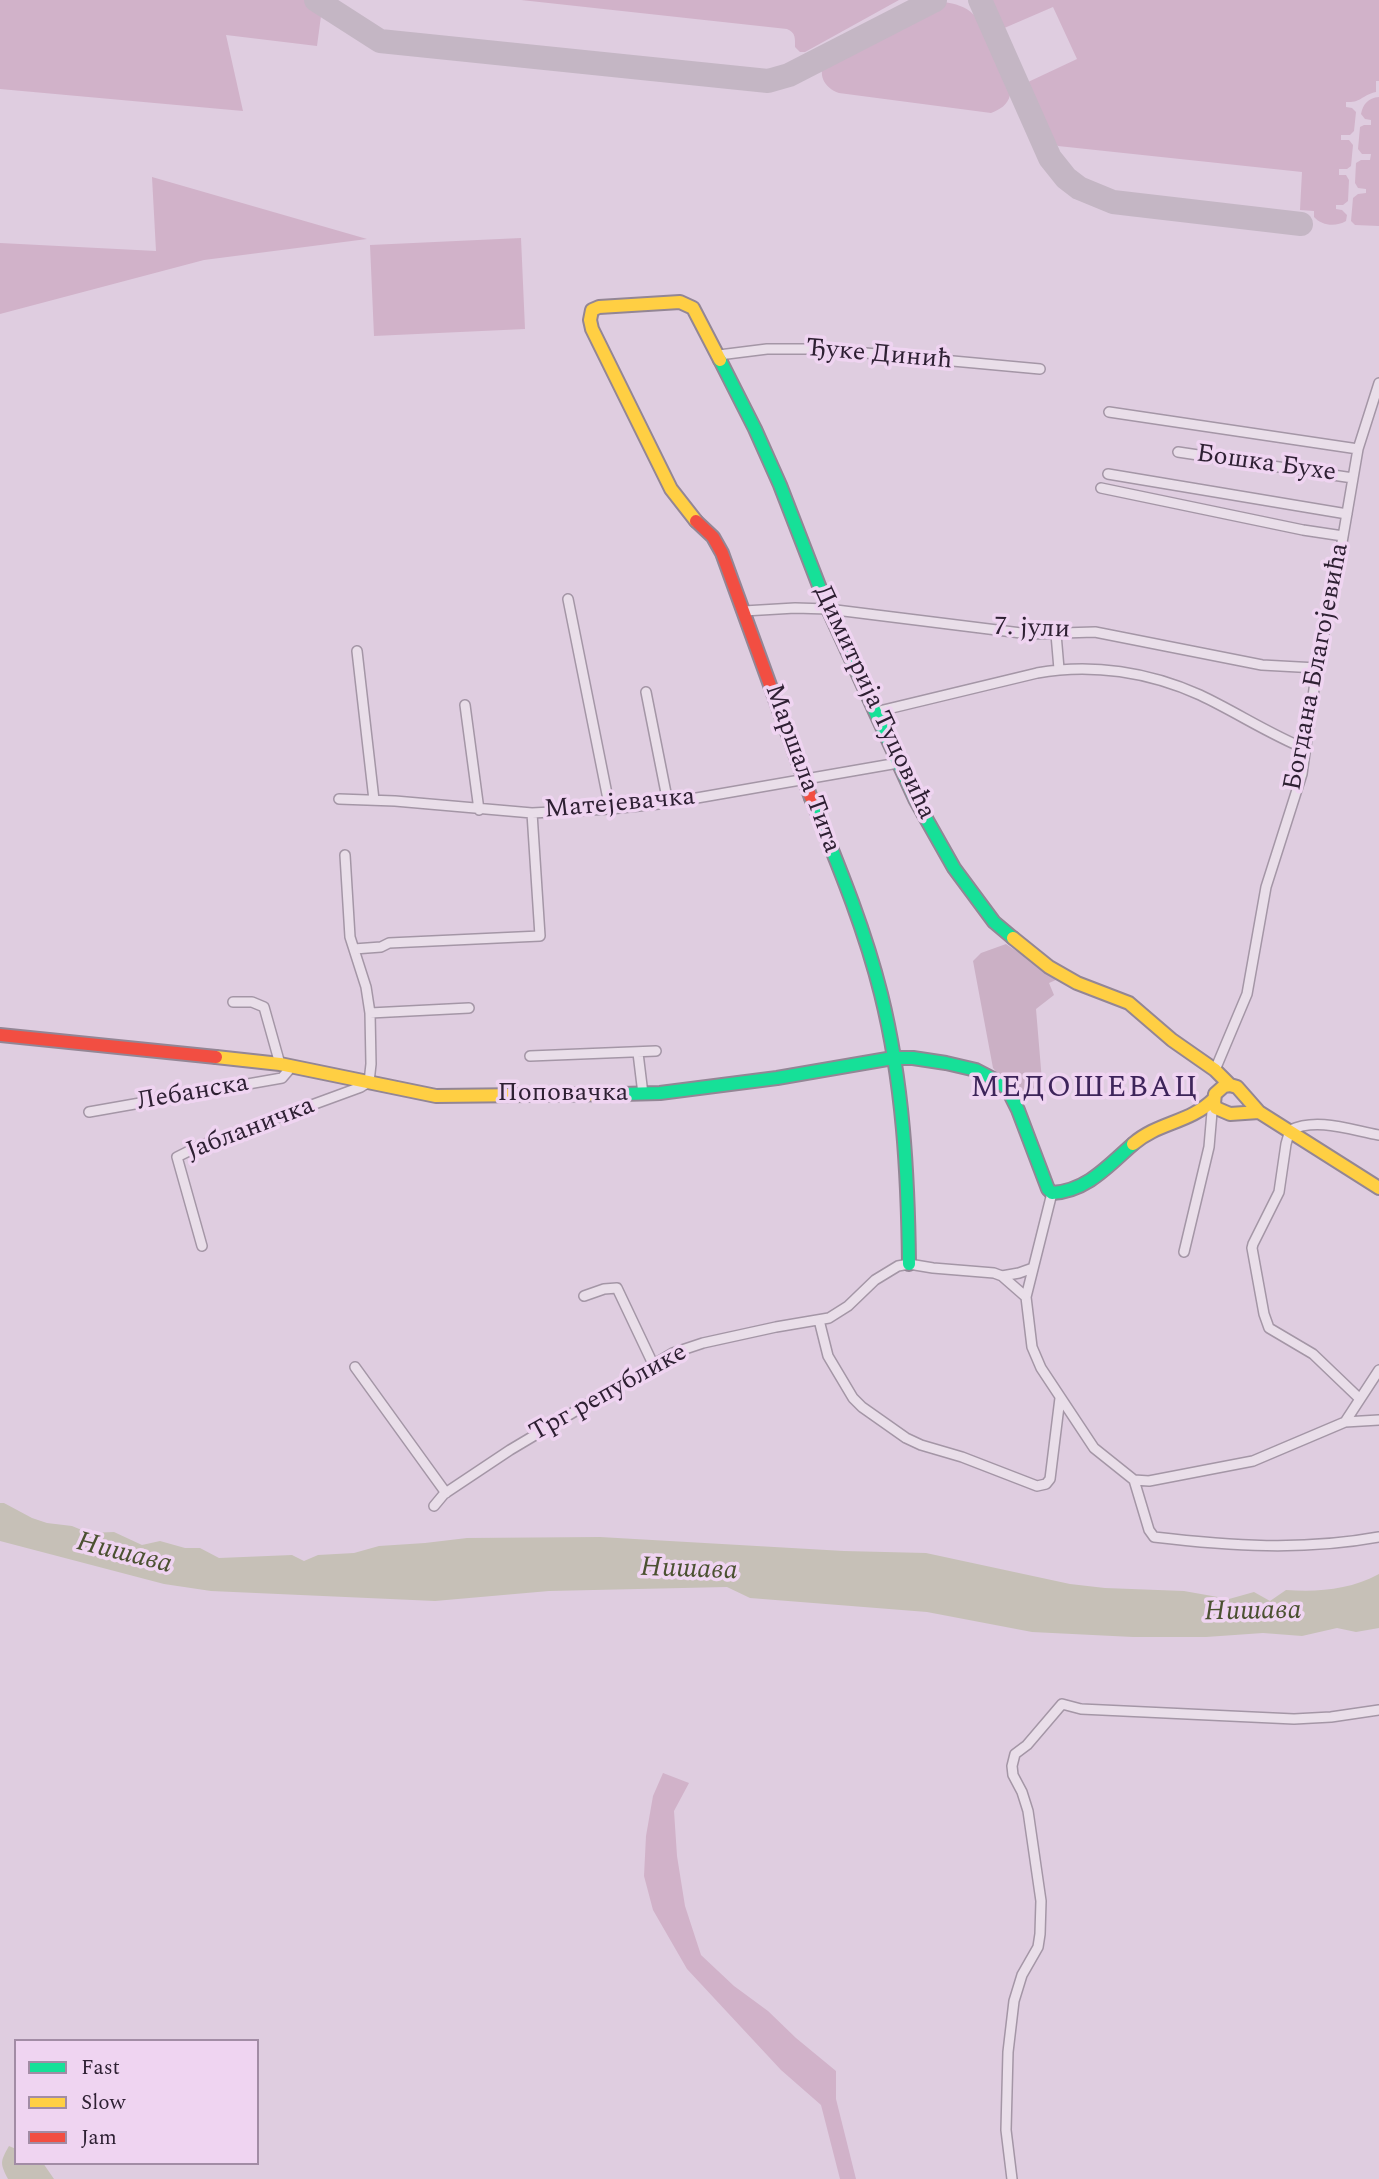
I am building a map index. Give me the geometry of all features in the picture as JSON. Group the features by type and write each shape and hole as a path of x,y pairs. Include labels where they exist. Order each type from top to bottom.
{"street":[{"name":"Димитрија Туцовића","path":"592,310 609,305 680,302 693,308 719,355 780,485 828,609 915,799 954,868 994,922 1049,967 1090,988 1122,998 1129,1003 1172,1040 1216,1094 1237,1087 1259,1112"},
{"name":"Маршала Тита","path":"592,310 590,320 595,337 671,489 689,514 713,537 722,553 870,953 882,996 897,1082 908,1189 909,1264"},
{"name":"Ђуке Динић","path":"719,355 767,349 822,349 1040,369"},
{"name":"Богдана Благојевића","path":"1184,1252 1209,1147 1216,1094 1247,994 1266,887 1302,774 1317,668 1358,449 1379,383"},
{"path":"1109,412 1358,449"},
{"name":"Бошка Бухе","path":"1178,452 1353,478"},
{"path":"1108,474 1347,514"},
{"path":"1101,488 1343,536"},
{"path":"568,599 610,809"},
{"name":"7. јули","path":"744,611 828,609 1029,634 1095,632 1262,665 1317,668"},
{"path":"1056,634 1059,669"},
{"path":"357,651 374,800"},
{"path":"875,712 1059,669 1084,668 1118,671 1180,687 1306,748"},
{"path":"646,692 668,803"},
{"path":"465,705 479,810"},
{"name":"Матејевачка","path":"339,799 531,813 610,809 668,803 898,763"},
{"path":"354,949 381,947 389,943 540,936 531,813"},
{"path":"345,855 350,937 366,987 370,1013 369,1082"},
{"path":"233,1002 252,1002 264,1007 285,1065"},
{"path":"370,1013 468,1008"},
{"name":"Поповачка","path":"0,1035 285,1065 436,1096 660,1093 777,1078 892,1058 913,1058 976,1070 1005,1086 1011,1094 1048,1189 1052,1193"},
{"path":"530,1056 656,1051"},
{"path":"638,1053 643,1094"},
{"name":"Лебанска","path":"89,1112 282,1078 288,1072 285,1065"},
{"name":"Јабланичка","path":"202,1246 177,1157 369,1082"},
{"path":"1379,1188 1259,1112 1227,1114 1216,1094 1147,1132 1111,1164 1076,1189 1067,1193 1052,1193 1026,1297 1032,1347 1041,1368 1094,1448 1134,1480 1149,1530 1154,1537 1283,1547 1352,1542 1379,1537"},
{"path":"1236,1112 1242,1105 1243,1095"},
{"path":"1290,1130 1302,1125 1320,1125 1379,1135"},
{"path":"1290,1130 1279,1192 1253,1244 1264,1314 1269,1328 1313,1354 1360,1399"},
{"path":"909,1264 949,1270 985,1271 1002,1276 1026,1297"},
{"name":"Трг републике","path":"434,1506 446,1493 510,1450 680,1350 776,1327 829,1318 848,1306 885,1273 909,1264"},
{"path":"1002,1276 1033,1268"},
{"path":"584,1296 617,1288 653,1364"},
{"path":"819,1320 828,1356 853,1398 862,1407 906,1438 921,1445 962,1457 1037,1486 1046,1484 1050,1479 1060,1397"},
{"path":"355,1367 446,1493"},
{"path":"1345,1422 1379,1370"},
{"path":"1134,1480 1149,1480 1253,1461 1345,1422 1379,1419"},
{"path":"1012,2179 1006,2130 1008,2052 1014,2001 1022,1975 1038,1947 1041,1901 1028,1811 1013,1775 1015,1754 1027,1745 1062,1704 1081,1709 1294,1719 1379,1710"}],"shaded area":[{"path":"0,0 304,0 321,16 317,46 226,35 243,111 0,89"},
{"path":"521,0 899,0 805,52 800,52 795,47 793,34 787,29"},
{"path":"988,0 1379,0 1379,81 1376,81 1376,92 1346,102 1346,107 1356,112 1354,131 1350,135 1341,135 1341,140 1349,140 1353,145 1351,166 1339,169 1339,175 1346,175 1349,180 1348,201 1343,205 1336,205 1336,209 1347,215 1346,221 1329,225 1317,220 1314,211 1300,210 1302,172 1058,146 1052,140 1026,83 1077,59 1053,7 1002,29"},
{"path":"944,2 967,9 983,29 1009,89 1009,99 1000,109 991,113 839,93 826,84 822,70 827,60 935,3"},
{"path":"1379,97 1379,226 1355,225 1351,221 1353,198 1366,193 1366,189 1358,188 1355,183 1356,163 1370,160 1371,154 1362,154 1358,149 1360,127 1371,125 1371,120 1365,119 1361,114 1367,102"},
{"path":"152,177 367,239 204,260 0,314 0,243 156,251"},
{"path":"521,238 525,329 374,336 370,245"},
{"path":"1006,944 1058,979 1049,983 1054,995 1036,1009 1042,1081 1020,1100 993,1068 973,961 981,953"},
{"path":"663,1773 689,1783 674,1811 677,1856 685,1906 701,1955 836,2071 836,2099 856,2179 840,2179 821,2105 781,2070 687,1969 653,1910 644,1876 646,1836 653,1796"}],"water":[{"name":"Нишава","path":"0,1503 47,1523 72,1526 89,1533 114,1532 142,1545 160,1541 185,1548 200,1548 219,1558 292,1555 304,1561 318,1555 354,1553 379,1546 467,1538 600,1537 926,1553 1070,1584 1184,1591 1229,1599 1254,1592 1270,1601 1286,1590 1334,1589 1356,1584 1379,1574 1379,1628 1356,1632 1337,1628 1302,1636 1263,1633 1206,1637 1133,1637 1032,1632 927,1612 750,1598 727,1587 549,1591 435,1601 211,1591 164,1584 0,1541"},
{"path":"9,2146 14,2148 14,2165 44,2165 54,2179 8,2179 2,2162"}],"taxiway":[{"path":"316,0 380,41 768,81 789,75 935,0"},
{"path":"980,0 1050,158 1066,178 1079,188 1113,202 1301,224"}],"traffic: fast":[{"path":"720,360 780,485 828,609 915,799 954,868 994,922 1013,938"},
{"path":"811,798 858,919 888,1027 903,1128 909,1264"},
{"path":"621,1094 660,1093 777,1078 893,1058 913,1058 976,1070 1001,1083 1008,1090 1018,1110 1048,1189 1052,1193 1076,1188 1086,1182 1106,1169 1133,1144"}],"traffic: slow":[{"path":"696,521 671,489 592,329 592,310 599,307 680,302 693,308 720,360"},
{"path":"1013,938 1049,967 1077,983 1129,1003 1172,1040 1215,1070 1230,1085 1237,1087 1259,1112 1379,1188"},
{"path":"216,1057 280,1064 436,1096 621,1094"},
{"path":"1230,1085 1224,1086 1215,1094 1216,1108 1230,1114 1259,1112"},
{"path":"1133,1144 1153,1131 1195,1113 1214,1099"}],"traffic: jam":[{"path":"696,521 713,537 722,553 811,798"},
{"path":"0,1035 216,1057"}],"district":[{"name":"МЕДОШЕВАЦ","path":"1085,1090"}]}
